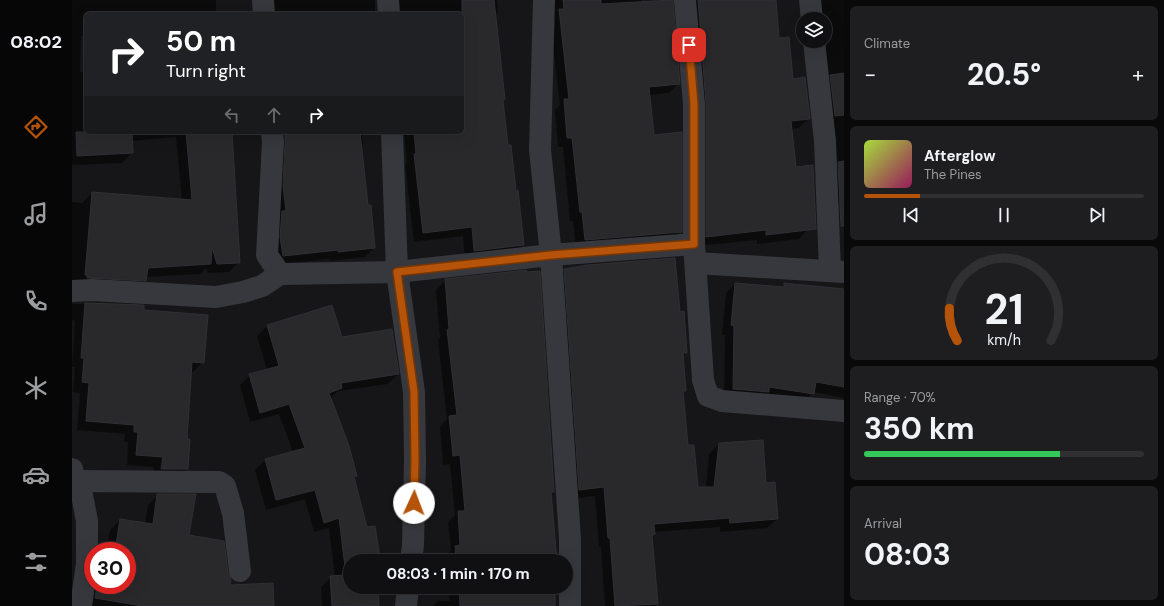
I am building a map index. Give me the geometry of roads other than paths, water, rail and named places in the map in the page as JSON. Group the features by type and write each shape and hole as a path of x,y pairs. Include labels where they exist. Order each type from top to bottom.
{"street":[{"path":"263,0 264,12"},
{"path":"388,0 389,12"},
{"path":"544,0 540,150 551,255 570,539 570,606"},
{"path":"685,0 694,104 695,253 703,380 708,396 722,401 844,411"},
{"path":"810,0 811,12"},
{"path":"72,290 216,297 262,286 280,274 397,272 551,255 695,253 837,271 815,48"},
{"path":"272,134 267,255 280,274"},
{"path":"392,134 397,272 414,392 415,460 412,554"},
{"path":"81,606 87,564 87,521 82,495 73,477 219,482 225,486 232,507 240,571"},
{"path":"406,606 407,594"}]}
